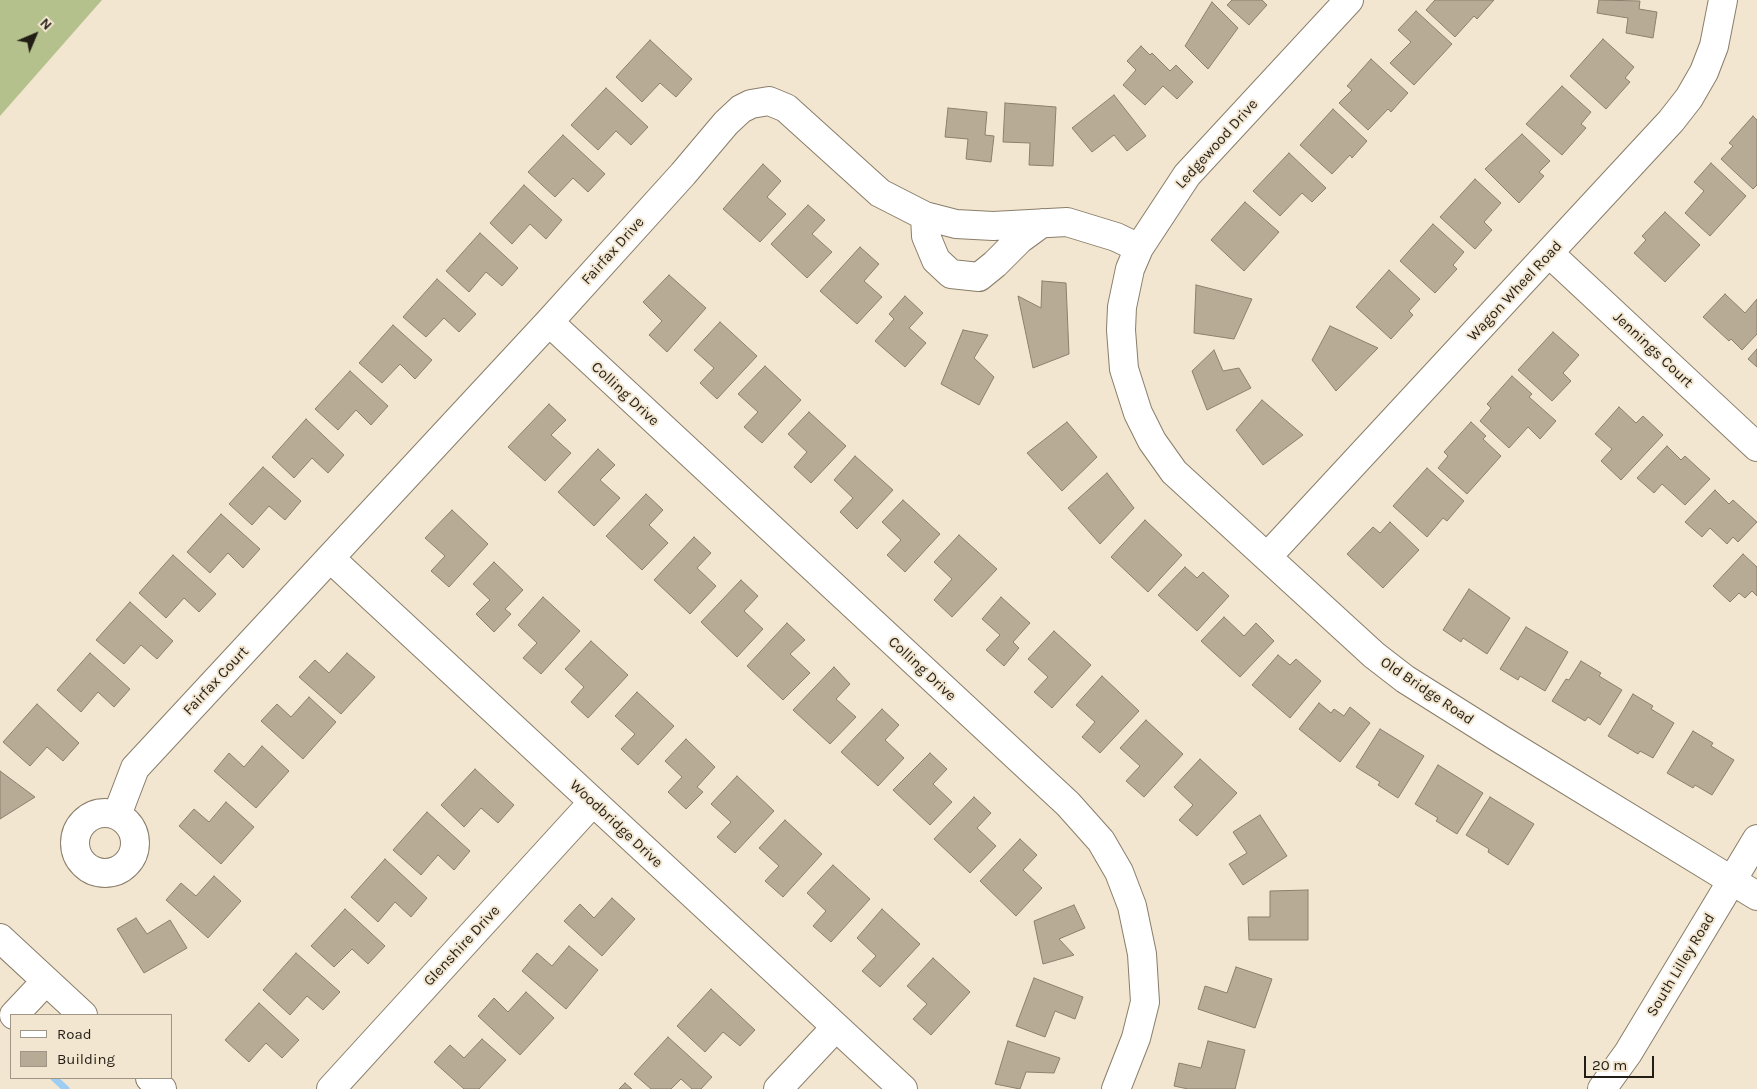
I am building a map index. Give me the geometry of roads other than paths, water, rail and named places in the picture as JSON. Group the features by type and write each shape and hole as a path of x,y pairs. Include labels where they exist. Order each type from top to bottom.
{"street":[{"name":"Ledgewood Drive","path":"1144,427 1132,399 1124,369 1121,330 1122,307 1130,269 1139,248 1187,175 1349,0"},
{"name":"Wagon Wheel Road","path":"1267,557 1550,254 1671,121 1689,98 1704,72 1714,46 1723,0"},
{"name":"Fairfax Drive","path":"330,558 549,322 726,122 741,109 751,104 769,101 786,108 880,193 925,216 956,224 993,226 1066,222 1116,237 1139,248"},
{"path":"925,216 926,236 936,260 952,274 979,277 1020,239 1042,223"},
{"name":"Jennings Court","path":"1550,254 1757,447"},
{"name":"Colling Drive","path":"549,322 1062,799 1101,841 1119,872 1132,906 1142,954 1145,1002 1136,1038 1116,1089"},
{"name":"Old Bridge Road","path":"1144,427 1174,472 1338,625 1405,679 1757,896"},
{"name":"Woodbridge Drive","path":"330,558 903,1089"},
{"name":"Fairfax Court","path":"117,815 136,768 330,558"},
{"name":"Glenshire Drive","path":"331,1089 593,802"},
{"name":"South Lilley Road","path":"1602,1089 1628,1053 1757,839"},
{"path":"0,938 82,1014"},
{"path":"15,1014 46,981"},
{"path":"0,1030 10,1019"},
{"path":"778,1089 836,1027"},
{"path":"151,1079 162,1089"}],"waterway":[{"path":"55,1079 66,1089"}]}
